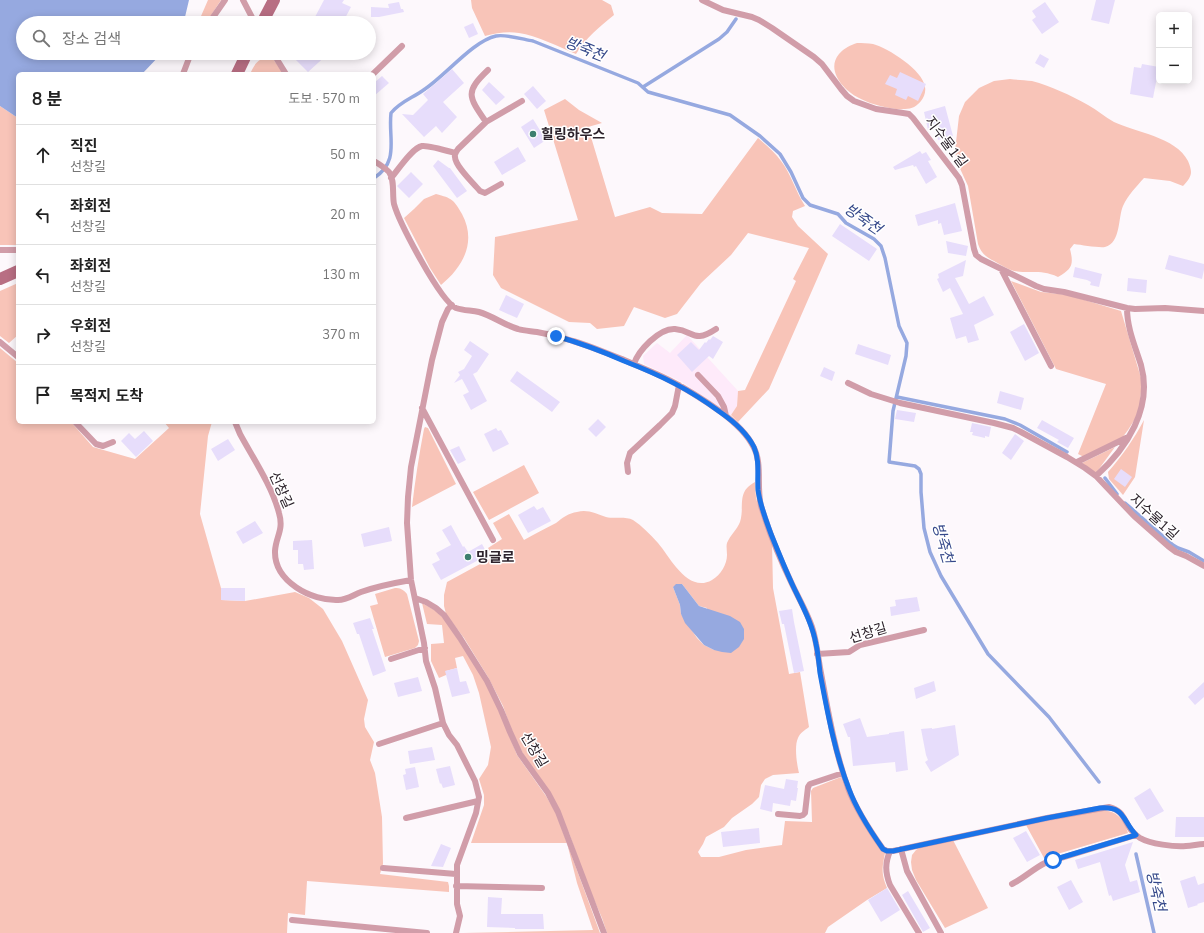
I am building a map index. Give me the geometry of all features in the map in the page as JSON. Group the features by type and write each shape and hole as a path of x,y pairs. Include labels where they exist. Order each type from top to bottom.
{"street":[{"path":"266,16 274,0"},
{"path":"238,72 244,60"},
{"path":"0,279 16,272"}],"lane":[{"path":"214,16 225,0"},
{"path":"243,0 251,16"},
{"name":"지수물1길","path":"702,0 723,10 756,18 772,28 822,64 840,89 854,101 876,109 909,114 959,178 962,185 974,249 976,255 981,260 1015,277 1044,289 1064,292 1127,308 1165,308 1204,311"},
{"path":"375,72 402,46"},
{"path":"184,72 188,60"},
{"path":"277,60 285,72"},
{"path":"486,122 474,105 471,97 472,89 476,81 488,70"},
{"path":"501,184 485,193 480,191 457,164 454,158 455,153 486,122 522,101"},
{"path":"391,175 413,152 423,146 455,153"},
{"path":"376,163 391,175 394,202 403,225 439,290 452,305 457,308 479,312 520,330 539,332 575,341 668,379 705,400 726,416 749,438 757,454 758,490 761,503 783,564 810,623 816,644 830,717 843,772 849,790 883,849 887,851 901,849 1047,818 1109,807 1120,812 1136,835 1148,842 1172,846 1204,844"},
{"path":"0,250 16,250"},
{"path":"1001,269 1051,366"},
{"path":"452,305 442,322 422,408 411,467 407,522 411,580 425,648 426,661 435,688 443,723 475,781 479,797 476,812 457,865 457,904 460,916 456,933"},
{"path":"1096,476 1110,462 1128,438 1142,409 1144,381 1130,331 1127,308"},
{"path":"634,364 641,350 659,334 667,330 674,329 697,336 703,336 716,329"},
{"path":"0,342 16,355"},
{"path":"698,375 718,396 724,407 726,416"},
{"name":"지수물1길","path":"848,383 871,394 900,403 994,422 1012,428 1077,462 1096,476 1134,516 1168,546 1176,552 1204,566"},
{"path":"628,472 627,463 630,453 672,413 675,406 679,385"},
{"path":"422,408 492,540"},
{"path":"77,424 96,444 103,446 113,442"},
{"name":"선창길","path":"237,424 240,434 276,502 281,520 281,527 275,552 276,560 280,570 293,586 301,591 323,598 336,600 347,598 383,585 411,580"},
{"path":"1077,462 1128,438"},
{"name":"선창길","path":"415,598 436,608 444,616 487,680 520,754 548,793 558,812 604,933"},
{"name":"선창길","path":"818,654 849,652 860,645 924,630"},
{"path":"391,659 425,648"},
{"path":"379,744 443,723"},
{"path":"778,814 803,815 805,813 808,787 810,784 843,772"},
{"path":"406,818 478,801"},
{"path":"1012,884 1021,880 1036,867 1045,863 1136,835"},
{"path":"901,849 907,871 941,933"},
{"path":"890,851 886,864 887,876 890,885 919,933"},
{"path":"383,868 456,874"},
{"path":"456,886 542,888"},
{"path":"292,920 427,933"}],"shaded area":[{"path":"208,0 221,0 211,16 201,16"},
{"path":"471,0 602,0 611,5 614,15 593,33 576,54 526,34 506,32 485,36 472,8"},
{"path":"857,43 879,46 896,55 912,67 923,80 925,87 924,94 919,103 908,109 882,107 855,96 843,86 836,74 834,67 835,61 843,50"},
{"path":"260,60 274,60 283,72 251,72 256,63"},
{"path":"1010,79 1032,81 1053,88 1088,105 1114,122 1165,141 1174,146 1188,161 1191,169 1190,177 1183,186 1170,181 1144,178 1125,202 1121,211 1116,235 1110,245 1105,247 1095,247 1074,244 1070,249 1072,259 1071,266 1066,272 1058,277 1041,272 1014,271 1004,267 986,256 979,247 968,186 957,162 955,151 959,116 965,102 979,88 994,81"},
{"path":"565,99 579,110 602,123 588,127 615,217 650,207 662,213 702,214 758,138 785,166 805,206 793,211 792,217 798,226 828,254 769,389 738,422 731,415 737,406 738,391 745,390 796,281 793,279 809,248 748,233 731,255 701,283 677,314 665,318 634,307 624,326 597,329 590,323 569,322 501,288 493,275 495,237 578,220 544,110"},
{"path":"0,106 16,117 16,245 0,245"},
{"path":"436,194 449,198 457,206 466,224 468,234 468,244 461,262 456,270 441,285 430,268 404,218 424,199"},
{"path":"1011,281 1041,292 1068,295 1121,311 1141,378 1140,405 1135,419 1122,438 1084,457 1078,454 1106,384 1056,369"},
{"path":"16,284 16,337 9,343 0,336 0,291"},
{"path":"687,335 738,391 737,406 731,415 682,382 644,364 643,356 657,343 670,353"},
{"path":"0,348 16,361 16,424 73,424 93,447 135,459 169,428 166,424 211,424 208,436 200,514 221,588 221,600 245,601 295,592 309,598 323,609 342,641 368,700 364,719 365,727 374,742 370,760 375,773 382,817 383,864 380,874 448,882 449,892 307,881 305,915 288,913 287,933 0,933"},
{"path":"1144,420 1135,477 1123,495 1109,479 1108,472 1128,447"},
{"path":"425,427 428,428 456,484 412,507 419,458"},
{"path":"1115,447 1096,473 1082,463"},
{"path":"524,465 539,493 489,520 473,492"},
{"path":"755,482 756,498 761,516 772,543 773,588 789,674 800,672 809,727 800,735 797,741 796,756 799,773 773,775 765,779 761,785 759,797 752,804 732,818 724,827 706,837 698,852 701,857 719,857 746,850 782,845 785,821 812,822 811,791 813,788 841,777 859,816 882,852 885,853 883,871 887,888 828,927 825,933 607,933 569,833 522,752 512,731 503,706 488,677 464,638 446,614 444,595 447,582 493,557 488,548 502,539 493,523 509,514 524,540 568,515 585,511 606,517 627,518 633,520 655,540 680,572 695,582 703,583 715,578 725,566 727,558 727,543 740,522 743,495 749,486","holes":["682,584 699,606 707,608 714,650 704,645 697,638 681,614 680,605 673,587"]},
{"path":"395,588 401,589 407,594 419,641 415,648 385,657 370,606 378,604 375,594"},
{"path":"422,603 436,611 445,620 483,677 500,712 517,755 556,813 567,843 471,843 484,805 484,795 479,779 488,765 491,747 479,693 473,675 463,656 455,658 457,668 446,671 446,675 439,678 431,661 431,644 444,643 442,625 427,624"},
{"path":"1102,810 1116,814 1122,820 1128,833 1044,858 1026,825"},
{"path":"953,840 988,908 945,928 916,880 911,862 912,855 916,850 923,846"},
{"path":"567,843 600,933 463,933 593,930 577,883"}],"water":[{"path":"0,0 189,0 185,16 16,16 16,60 155,60 144,72 16,72 16,117 0,106"},
{"path":"676,584 682,584 699,606 730,616 740,622 744,629 744,639 739,647 731,653 714,650 704,645 685,623 673,587"}],"building":[{"path":"324,0 344,0 342,3 351,7 346,16 316,16"},
{"path":"1096,0 1115,0 1109,24 1091,20"},
{"path":"399,2 401,9 403,9 404,12 379,17 371,16 371,7 389,8 388,4"},
{"path":"1045,2 1059,22 1042,34 1032,20 1036,17 1032,11"},
{"path":"473,23 478,34 469,38 464,27"},
{"path":"1040,54 1049,59 1044,68 1035,63"},
{"path":"296,60 321,60 308,72"},
{"path":"1142,64 1156,66 1156,82 1153,98 1130,94 1134,67 1141,68"},
{"path":"452,69 464,83 443,102 457,117 442,133 436,126 424,137 402,114 413,115 428,100 423,94"},
{"path":"900,72 926,84 918,101 908,96 906,100 895,95 897,89 885,84 890,75 897,78"},
{"path":"382,76 389,83 376,94 376,81"},
{"path":"489,82 505,97 496,105 482,90"},
{"path":"533,86 546,101 537,109 524,94"},
{"path":"945,106 953,136 938,140 935,128 928,130 924,112"},
{"path":"533,119 546,140 534,148 521,127"},
{"path":"518,147 526,161 502,175 494,162"},
{"path":"920,151 922,154 926,152 931,160 928,161 937,177 926,184 916,166 914,167 913,165 895,170 893,167"},
{"path":"438,160 450,168 467,191 457,198 433,166"},
{"path":"411,172 423,184 409,198 397,186"},
{"path":"955,203 962,231 944,235 941,223 938,224 938,220 918,226 915,215"},
{"path":"840,224 877,249 869,261 832,236"},
{"path":"946,241 968,246 966,256 948,253"},
{"path":"1169,255 1204,264 1202,279 1165,269"},
{"path":"966,260 963,276 955,278 969,304 984,296 994,315 974,325 979,340 968,343 966,336 956,339 950,318 963,314 950,288 943,292 937,279 939,278 938,274"},
{"path":"1075,267 1102,274 1099,287 1090,285 1091,282 1087,280 1073,277"},
{"path":"1128,278 1147,280 1146,293 1127,291"},
{"path":"506,295 524,304 517,318 499,310"},
{"path":"1024,324 1039,353 1025,361 1010,332"},
{"path":"713,336 723,342 713,359 709,356 692,372 677,355 691,342 699,350 705,342 706,343 709,339 710,340"},
{"path":"470,341 489,354 477,372 473,374 487,401 471,410 463,395 469,392 462,379 454,383 460,375 458,372 464,369 472,356 464,350"},
{"path":"858,344 891,355 888,365 855,354"},
{"path":"824,367 835,372 832,381 820,376"},
{"path":"517,371 560,402 552,412 510,381"},
{"path":"1000,391 1024,398 1021,410 997,403"},
{"path":"897,410 916,413 914,422 895,419"},
{"path":"598,419 606,427 596,437 588,429"},
{"path":"1042,420 1074,438 1068,448 1057,442 1059,440 1037,428"},
{"path":"972,423 991,427 989,437 985,436 985,438 972,435 973,432 970,432"},
{"path":"496,428 498,431 501,430 509,444 493,452 484,434"},
{"path":"144,431 153,441 136,457 121,441 129,433 135,439"},
{"path":"1015,434 1024,441 1011,460 1002,453"},
{"path":"228,439 235,450 218,461 211,449"},
{"path":"459,446 466,460 458,464 450,450"},
{"path":"1121,469 1132,477 1125,487 1114,479"},
{"path":"534,506 537,510 543,507 551,521 528,533 518,515"},
{"path":"255,521 263,533 243,544 236,532"},
{"path":"451,525 463,547 464,546 468,552 482,544 488,555 441,580 432,564 440,560 436,553 451,545 442,530"},
{"path":"389,527 392,541 364,547 361,534"},
{"path":"312,540 314,569 304,570 303,564 298,564 298,550 293,550 293,541"},
{"path":"221,588 245,588 245,601 221,600"},
{"path":"917,597 920,611 891,616 890,607 896,606 895,600"},
{"path":"792,609 804,671 794,673 784,624 782,624 779,611"},
{"path":"370,618 374,629 372,629 386,671 373,676 359,634 357,634 353,623"},
{"path":"457,668 460,682 466,681 470,693 452,697 445,671"},
{"path":"418,677 422,691 398,697 394,683"},
{"path":"934,681 936,691 916,699 914,688"},
{"path":"1204,682 1204,697 1195,705 1188,697"},
{"path":"860,718 867,737 904,731 908,770 896,772 895,762 853,766 850,737 848,737 843,724"},
{"path":"955,725 959,755 931,772 925,762 928,760 921,729 932,729"},
{"path":"432,747 435,760 410,764 408,751"},
{"path":"450,766 455,785 443,788 441,783 440,784 436,769"},
{"path":"415,767 419,787 406,790 403,775 406,774 405,769"},
{"path":"786,779 798,781 796,801 791,800 790,806 773,803 772,812 760,809 765,785 784,789"},
{"path":"1150,788 1164,811 1147,820 1134,798"},
{"path":"1176,817 1204,817 1204,837 1175,837"},
{"path":"759,828 760,843 723,847 721,832"},
{"path":"1026,831 1040,855 1027,862 1013,838"},
{"path":"1133,842 1125,865 1130,882 1137,880 1140,892 1113,901 1111,895 1109,896 1100,862 1078,869 1075,860"},
{"path":"441,844 451,848 443,867 431,866"},
{"path":"1195,876 1198,885 1204,883 1204,902 1188,908 1180,881"},
{"path":"1071,880 1083,902 1069,910 1057,887"},
{"path":"887,888 900,910 881,922 868,900"},
{"path":"908,891 930,928 923,932 902,895"},
{"path":"488,897 502,898 501,914 543,914 544,929 487,927"}],"waterway":[{"path":"643,87 719,39 727,32 736,19"},
{"name":"방죽천","path":"376,176 382,171 390,157 391,113 399,105 433,83 478,44 496,36 509,36 533,41 638,83 648,92 730,115 760,136 780,154 791,172 803,198 810,205 838,214 846,223 874,239 881,246 885,258 899,326 907,343 906,356 893,411 889,462 915,466 919,469 921,474 924,528 930,552 941,576 988,654 1049,717 1099,782"},
{"path":"897,397 1005,419 1020,425 1067,452"},
{"path":"1105,478 1117,494"},
{"path":"1125,503 1173,545 1204,561"},
{"name":"방죽천","path":"1136,854 1154,933"}],"place":[{"name":"힐링하우스","path":"533,134"},
{"name":"밍글로","path":"468,557"}],"route":[{"path":"556,336 599,350 668,379 705,400 726,416 749,438 757,454 758,490 765,516 783,564 812,628 820,672 843,772 849,790 859,810 883,849 893,851 1047,818 1109,807 1120,812 1136,835 1053,860"}]}
